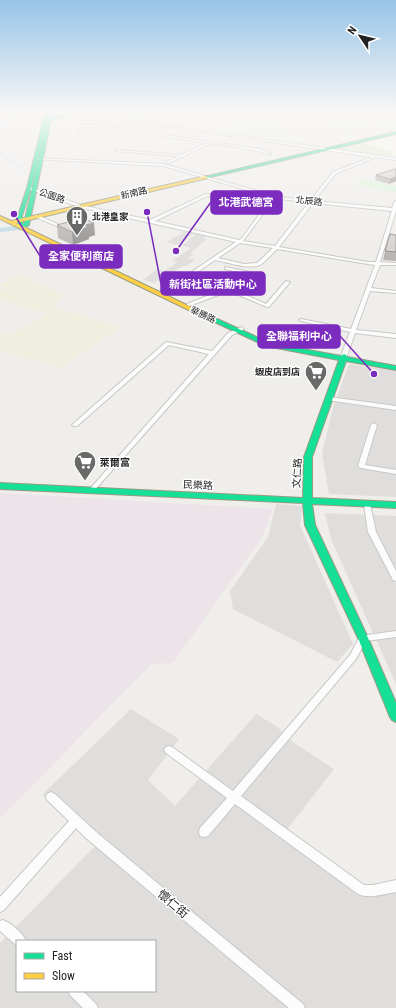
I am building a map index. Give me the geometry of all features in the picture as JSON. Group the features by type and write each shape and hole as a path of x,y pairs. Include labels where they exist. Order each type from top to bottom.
{"main road":[{"path":"22,221 33,189 37,160"},
{"name":"新南路","path":"22,221 83,205 278,160"},
{"name":"華勝路","path":"0,213 22,221 161,293 272,344 396,368"},
{"name":"華勝路","path":"0,217 22,221"},
{"name":"華勝路","path":"161,293 239,330"},
{"name":"華勝路","path":"343,358 396,364"},
{"name":"文仁路","path":"343,358 308,457 307,501 310,525 363,638 396,717"},
{"name":"民樂路","path":"0,486 396,505"}],"street":[{"name":"北辰路","path":"59,160 163,165 278,198 395,210"},
{"path":"167,163 173,160"},
{"path":"214,258 244,265 258,264 277,246 334,172 365,160"},
{"name":"公園路","path":"33,189 83,205 238,241 277,246"},
{"path":"152,221 207,195 217,197"},
{"path":"161,293 243,239 268,205 278,198"},
{"name":"文仁路","path":"343,358 378,263 395,210 396,202"},
{"path":"22,221 70,230"},
{"name":"公園路","path":"152,221 368,263 396,264"},
{"path":"189,305 229,289 248,273 227,268"},
{"path":"193,273 267,306 288,282"},
{"path":"368,289 396,292"},
{"path":"301,320 354,331 396,336"},
{"path":"91,491 230,334 239,330"},
{"path":"75,425 168,343 213,353"},
{"path":"329,399 396,408"},
{"path":"374,425 361,466 396,472"},
{"path":"367,504 372,532 396,578"},
{"path":"204,832 353,657 363,638 396,634"},
{"path":"169,750 362,890 373,891 396,886"},
{"name":"懷仁街","path":"51,797 76,821 298,1008"},
{"path":"0,906 76,821"},
{"path":"3,926 19,940"},
{"path":"75,992 92,1008"}],"shaded area":[{"path":"183,232 190,232 206,236 203,238 207,239 190,253 195,254 187,258 195,260 154,283 143,280 157,269 164,271 178,262 172,261 191,248 182,246 196,234 193,234 177,245 167,242"},
{"path":"349,364 396,371 396,497 329,494 322,453 333,408"},
{"path":"0,493 273,509 261,539 173,663 152,664 0,818"},
{"path":"276,504 303,506 300,525 353,644 337,662 233,609 230,591 268,537"},
{"path":"325,513 396,516 396,684 331,539"},
{"path":"131,709 179,739 148,780 175,806 256,714 278,727 290,740 334,769 283,835 358,889 396,883 396,1008 0,1008 0,943 104,837 42,795"}],"green space":[{"path":"361,179 396,186 396,192 357,185"},
{"path":"21,275 64,295 52,306 120,328 60,368 0,350 0,333 7,336 48,314 0,299 0,291 7,288 0,286 0,284"}],"building":[{"path":"396,169 396,177 390,179 376,175"},
{"path":"83,218 94,223 85,225 88,227 72,232 57,225"},
{"path":"390,234 396,235 396,252 385,251"}],"waterway":[{"path":"10,160 26,173"},
{"path":"0,230 16,228"}],"traffic: fast":[{"path":"36,160 20,216 21,227 26,225 40,160"},
{"path":"206,177 279,160"},
{"path":"193,310 268,345 396,368"},
{"path":"344,356 308,457 307,501 310,525 363,638 396,717"},
{"path":"0,486 396,505"}],"traffic: slow":[{"path":"12,222 206,177"},
{"path":"0,217 193,310"}],"place":[{"name":"新街社區活動中心","path":"147,212"},
{"name":"全家便利商店","path":"14,214"},
{"name":"北港皇家","path":"77,236"},
{"name":"北港武德宮","path":"176,251"},
{"name":"全聯福利中心","path":"374,374"},
{"name":"蝦皮店到店","path":"316,392"},
{"name":"萊爾富","path":"85,482"}]}
